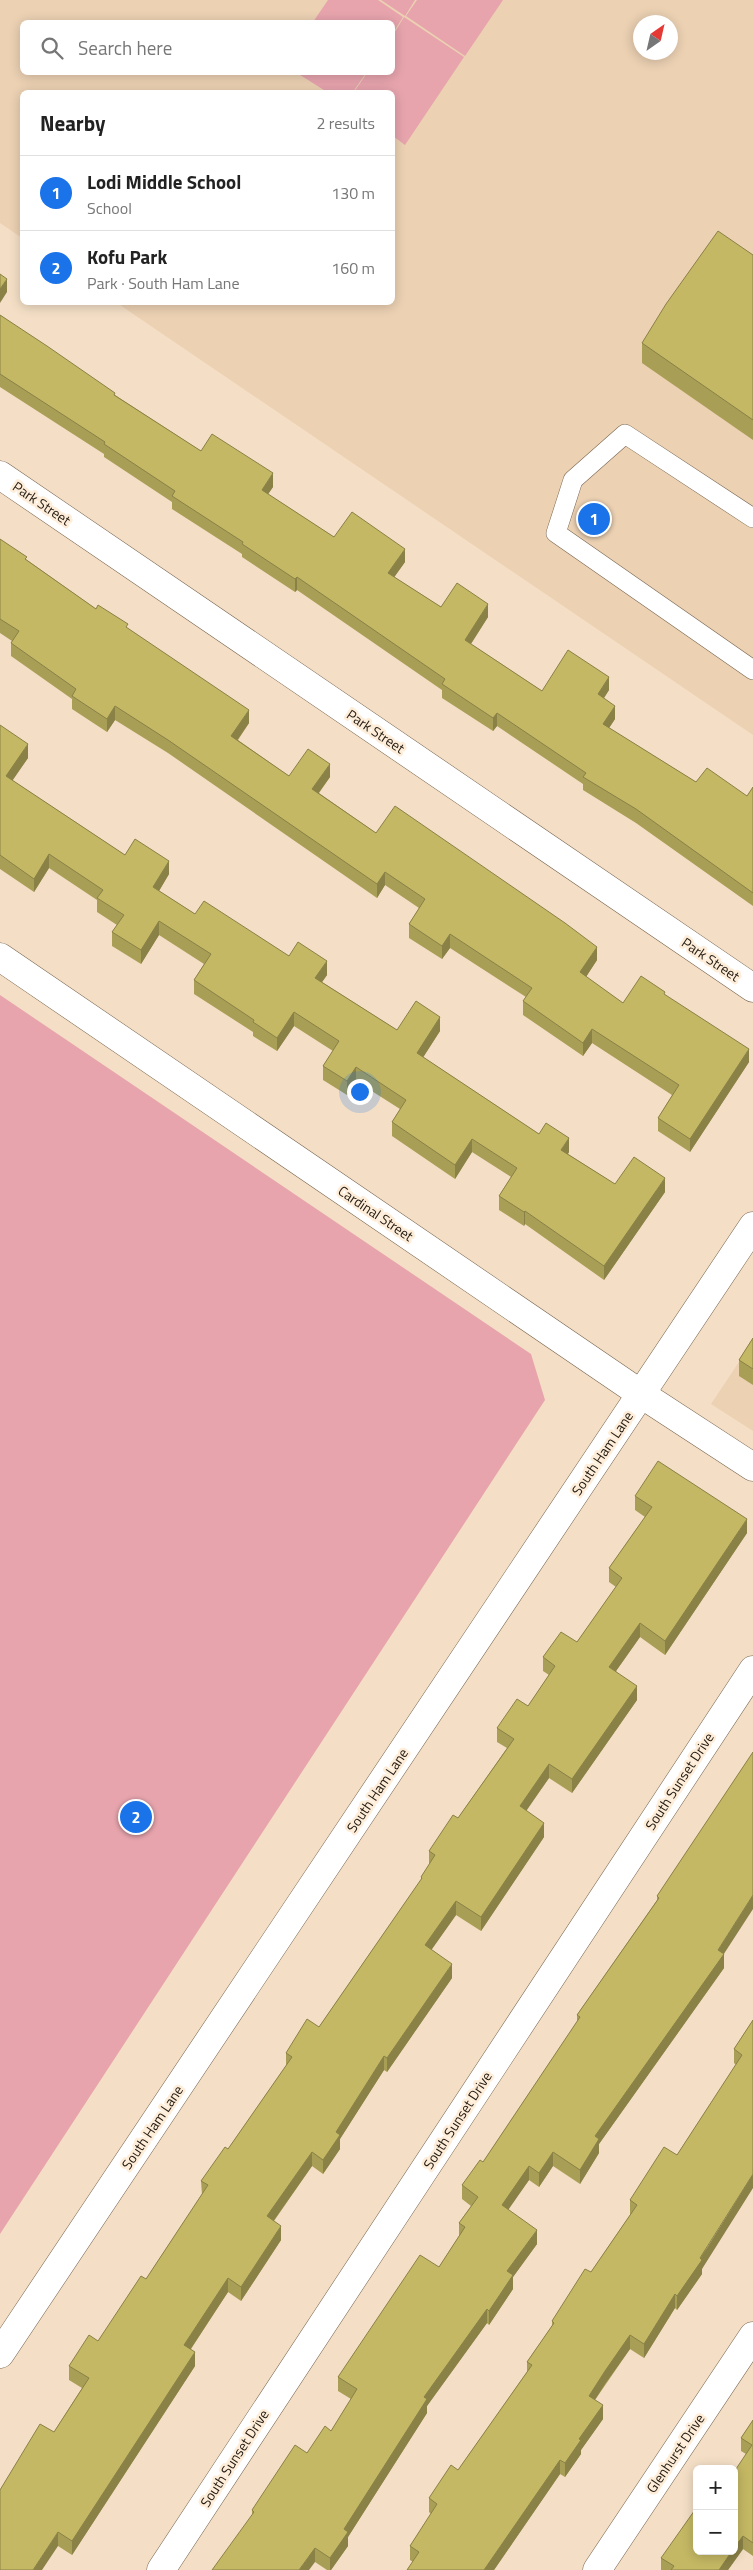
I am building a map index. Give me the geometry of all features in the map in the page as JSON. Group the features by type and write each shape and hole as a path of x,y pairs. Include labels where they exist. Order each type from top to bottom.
{"street":[{"name":"Park Street","path":"0,475 753,988"},
{"name":"Cardinal Street","path":"0,956 641,1394 753,1467"},
{"name":"South Ham Lane","path":"0,2354 753,1226"},
{"name":"South Sunset Drive","path":"161,2570 753,1670"},
{"name":"Glenhurst Drive","path":"596,2570 753,2336"}],"lane":[{"path":"753,518 625,434 574,480 556,532 753,670"}],"shaded area":[{"path":"0,0 753,0 753,735 120,305 395,305 395,90 20,90 20,237 0,223"},
{"path":"328,0 378,0 403,17 395,30 395,20 314,20"},
{"path":"381,0 415,0 405,16"},
{"path":"417,0 503,0 465,56 406,16"},
{"path":"404,17 464,57 405,145 395,138 395,90 355,90 366,75 395,75 395,32"},
{"path":"300,75 365,75 354,90 324,90"},
{"path":"0,995 531,1354 545,1400 0,2234"},
{"path":"753,1341 753,1431 711,1404"}],"building":[{"path":"718,231 753,255 753,420 642,343 666,304"},
{"path":"0,274 7,279 0,289"},
{"path":"0,315 115,393 114,395 201,451 212,434 273,473 262,490 334,537 352,512 405,549 388,573 441,607 457,583 488,604 465,640 542,691 568,650 609,677 598,694 615,706 603,724 696,782 707,768 747,796 753,787 753,893 636,809 583,777 586,773 497,713 493,718 442,684 445,679 297,577 295,579 242,544 243,542 172,496 175,491 104,444 105,442 0,374"},
{"path":"0,539 96,609 98,605 128,624 126,627 249,710 231,736 289,776 308,749 330,764 312,789 376,833 395,806 597,947 580,972 623,1003 641,976 665,992 664,994 749,1049 690,1139 658,1118 679,1085 592,1029 583,1043 523,1001 532,988 450,934 442,946 409,924 425,899 385,872 377,884 168,740 115,706 107,719 72,696 76,689 11,643 19,631 0,619"},
{"path":"0,725 28,744 6,776 125,855 135,839 169,861 153,887 195,914 204,901 289,956 298,942 327,961 315,978 397,1030 416,1001 440,1017 417,1053 539,1134 546,1123 569,1138 561,1150 615,1184 634,1157 665,1178 604,1266 525,1211 499,1196 517,1168 472,1139 455,1165 392,1122 406,1100 356,1067 347,1081 323,1066 339,1041 294,1012 277,1038 253,1022 254,1020 194,980 211,954 159,921 141,950 112,932 124,915 97,898 103,890 49,854 34,879 0,855"},
{"path":"753,1338 753,1369 739,1360"},
{"path":"658,1461 747,1519 665,1641 640,1623 609,1667 637,1686 572,1779 549,1764 520,1806 544,1823 481,1917 456,1901 425,1945 452,1964 387,2058 384,2056 336,2132 340,2135 323,2160 312,2152 267,2216 281,2226 241,2287 228,2278 184,2345 195,2352 72,2541 58,2532 33,2570 0,2570 0,2490 40,2424 54,2432 89,2378 69,2366 89,2335 98,2341 141,2276 146,2279 208,2185 201,2181 225,2147 228,2149 292,2057 286,2053 307,2019 319,2027 422,1878 435,1855 429,1851 453,1815 458,1818 514,1739 497,1728 517,1699 528,1706 555,1666 543,1657 561,1632 577,1642 622,1578 609,1568 652,1507 635,1496"},
{"path":"753,1752 753,1895 718,1950 724,1954 595,2136 599,2139 580,2170 553,2152 539,2173 529,2166 502,2205 537,2230 507,2271 513,2275 489,2311 487,2309 424,2397 427,2399 344,2529 348,2532 330,2558 315,2548 299,2570 212,2570 254,2512 252,2510 295,2445 307,2453 325,2426 331,2431 357,2389 338,2377 420,2255 439,2267 465,2227 459,2223 478,2197 462,2185 480,2160 483,2162 580,2017 577,2015 659,1898 657,1896"},
{"path":"753,2020 753,2174 700,2258 702,2260 677,2296 675,2294 644,2344 630,2335 589,2396 603,2405 565,2463 560,2460 484,2570 407,2570 419,2552 410,2546 437,2504 429,2498 451,2465 458,2470 532,2365 527,2362 554,2323 552,2321 585,2269 591,2272 637,2205 630,2200 664,2147 677,2155 742,2055 734,2049"},
{"path":"753,2420 753,2543 743,2536 738,2543 738,2466 752,2445 741,2438"},
{"path":"693,2513 693,2555 729,2555 719,2570 671,2570 674,2566 661,2558"}],"place":[{"name":"Lodi Middle School","path":"594,519"},
{"name":"Kofu Park","path":"136,1817"}]}
